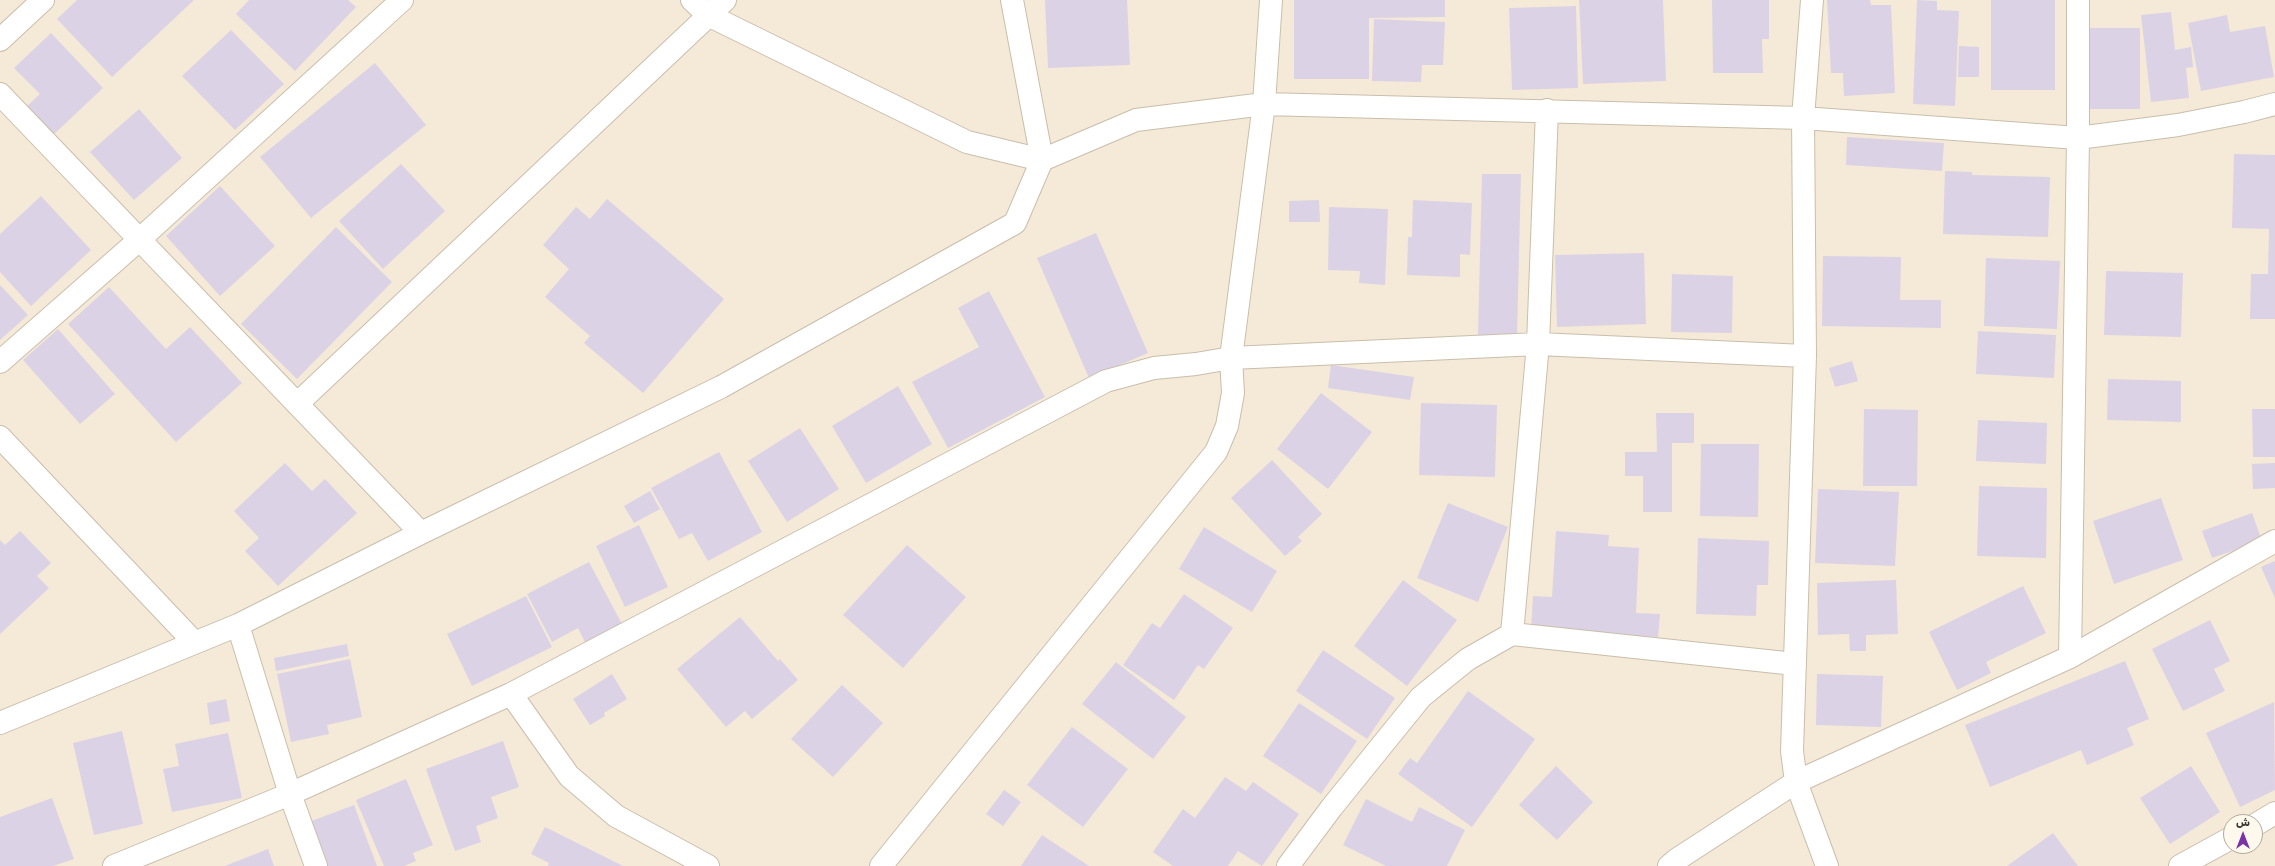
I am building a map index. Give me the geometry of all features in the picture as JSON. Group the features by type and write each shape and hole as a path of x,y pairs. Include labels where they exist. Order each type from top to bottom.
{"street":[{"path":"0,40 43,0"},
{"path":"0,362 138,240 402,0"},
{"path":"692,0 708,15 967,142 1042,160 1136,120 1264,104 1547,110 1803,118 2078,138 2178,125 2244,112 2275,104"},
{"path":"297,404 725,0"},
{"path":"0,723 238,625 421,533 721,388 1015,223 1042,160 1012,0"},
{"path":"881,866 1216,452 1227,426 1233,393 1231,358 1264,104 1271,0"},
{"path":"1812,0 1803,118 1805,356 1792,751 1796,782 1827,866"},
{"path":"2070,657 2078,138 2078,0"},
{"path":"0,94 138,240 421,533"},
{"path":"1512,634 1538,344 1547,110"},
{"path":"114,866 290,794 511,694 1106,381 1154,368 1196,364 1231,358 1538,344 1805,356"},
{"path":"0,437 194,642"},
{"path":"1669,866 1796,782 2070,657 2275,540"},
{"path":"238,625 290,794 316,866"},
{"path":"1288,866 1422,697 1468,659 1512,634 1795,664"},
{"path":"511,694 569,776 616,816 708,866"},
{"path":"2263,820 2275,814"},
{"path":"2180,866 2223,842"}],"building":[{"path":"77,0 194,0 112,77 57,19"},
{"path":"249,0 348,0 356,7 295,71 236,14"},
{"path":"1045,0 1127,0 1130,65 1048,68"},
{"path":"1294,0 1445,0 1445,17 1369,18 1369,79 1294,79"},
{"path":"1579,0 1663,0 1666,81 1583,84"},
{"path":"1712,0 1769,0 1769,39 1762,39 1763,73 1713,73"},
{"path":"1827,0 1870,0 1871,5 1891,5 1895,93 1844,96 1843,73 1831,73"},
{"path":"1917,0 1937,1 1937,10 1959,11 1955,106 1913,104"},
{"path":"1991,0 2055,0 2055,90 1991,90"},
{"path":"1576,6 1578,88 1512,90 1509,8"},
{"path":"2171,12 2175,50 2191,47 2193,67 2186,68 2189,98 2151,102 2141,15"},
{"path":"2227,15 2230,32 2265,26 2274,77 2201,91 2188,23"},
{"path":"1374,19 1445,22 1443,65 1422,65 1421,82 1372,81"},
{"path":"2084,28 2140,28 2140,109 2084,109"},
{"path":"231,30 284,84 235,130 182,76"},
{"path":"51,33 103,88 52,136 25,108 40,94 14,68"},
{"path":"1959,46 1979,47 1979,77 1958,77"},
{"path":"375,63 426,125 311,218 260,157"},
{"path":"139,109 182,158 134,200 90,152"},
{"path":"1847,137 1944,143 1942,171 1846,165"},
{"path":"2234,154 2275,155 2275,319 2250,319 2251,274 2268,274 2269,229 2232,228"},
{"path":"401,164 445,211 383,269 339,221"},
{"path":"1945,171 1972,172 1972,175 2050,177 2048,237 1943,234"},
{"path":"1482,174 1521,174 1517,336 1478,335"},
{"path":"220,186 275,246 220,296 166,236"},
{"path":"41,196 91,250 31,306 0,272 0,234"},
{"path":"607,199 724,299 643,393 584,343 590,336 545,297 569,269 543,245 576,207 590,219"},
{"path":"1319,200 1320,222 1289,222 1289,201"},
{"path":"1413,200 1472,203 1470,255 1460,254 1460,277 1407,275 1408,237 1412,237"},
{"path":"1329,207 1388,209 1385,285 1359,283 1360,271 1328,270"},
{"path":"336,227 392,282 297,379 241,324"},
{"path":"1096,233 1148,353 1089,378 1037,258"},
{"path":"1644,253 1646,324 1557,327 1555,255"},
{"path":"1823,256 1901,257 1900,300 1941,300 1941,328 1822,326"},
{"path":"1986,258 2060,261 2057,329 1984,326"},
{"path":"2106,271 2183,273 2181,337 2104,335"},
{"path":"1672,274 1733,276 1732,333 1671,332"},
{"path":"0,285 28,315 0,340"},
{"path":"109,287 166,349 190,327 242,383 176,442 68,324"},
{"path":"989,291 1045,397 948,448 912,382 979,347 958,308"},
{"path":"58,329 115,394 80,424 23,360"},
{"path":"1978,331 2056,335 2054,378 1976,374"},
{"path":"1852,361 1858,381 1835,387 1829,368"},
{"path":"1331,365 1414,377 1410,400 1328,388"},
{"path":"2108,379 2181,381 2181,422 2107,420"},
{"path":"898,386 932,444 866,483 832,426"},
{"path":"1321,393 1372,432 1328,489 1277,449"},
{"path":"1421,403 1497,405 1495,477 1419,475"},
{"path":"1864,409 1918,410 1917,486 1863,486"},
{"path":"2252,409 2275,409 2275,457 2253,457"},
{"path":"1656,413 1694,413 1694,443 1672,443 1672,512 1643,512 1643,476 1625,476 1625,452 1657,452"},
{"path":"1978,420 2047,423 2046,464 1976,461"},
{"path":"800,428 839,489 787,522 748,461"},
{"path":"1701,444 1759,444 1758,517 1700,516"},
{"path":"719,452 762,532 708,561 692,533 679,539 651,488"},
{"path":"1272,460 1322,514 1298,537 1302,541 1285,556 1231,498"},
{"path":"285,463 312,491 325,479 357,513 278,586 245,551 259,538 234,511"},
{"path":"2275,463 2275,488 2253,489 2252,464"},
{"path":"1979,486 2047,488 2046,558 1977,556"},
{"path":"1818,489 1899,492 1895,566 1815,563"},
{"path":"650,491 660,509 634,523 624,506"},
{"path":"2161,498 2183,560 2114,584 2093,521"},
{"path":"1448,503 1508,527 1478,602 1417,578"},
{"path":"2252,513 2262,541 2212,558 2202,531"},
{"path":"639,525 668,587 625,607 596,546"},
{"path":"1204,527 1277,571 1252,612 1179,569"},
{"path":"20,531 51,563 37,576 49,588 0,634 0,540 5,545"},
{"path":"1556,531 1609,535 1608,546 1639,548 1636,613 1660,614 1658,637 1531,630 1533,596 1552,597"},
{"path":"1698,538 1769,541 1768,585 1757,585 1756,616 1696,614"},
{"path":"907,545 966,597 903,668 843,615"},
{"path":"2275,561 2275,598 2261,567"},
{"path":"589,562 622,624 586,644 578,628 552,642 527,594"},
{"path":"1403,580 1457,620 1407,686 1354,646"},
{"path":"1896,580 1898,634 1866,635 1866,651 1850,651 1849,634 1818,635 1817,583"},
{"path":"2023,586 2046,633 1986,662 1991,673 1957,690 1929,632"},
{"path":"1184,594 1233,628 1204,669 1198,665 1174,700 1123,665 1152,623 1160,628"},
{"path":"526,596 552,647 472,686 447,634"},
{"path":"740,617 778,661 780,659 798,680 752,719 745,711 726,727 677,669"},
{"path":"2210,620 2230,661 2214,669 2225,691 2183,711 2152,649"},
{"path":"347,644 349,656 276,671 274,658"},
{"path":"1323,650 1395,698 1367,739 1296,691"},
{"path":"350,659 362,717 327,725 329,734 291,742 277,674"},
{"path":"2125,661 2149,719 2127,728 2134,745 2087,765 2081,750 1990,787 1965,725"},
{"path":"1116,662 1186,717 1153,759 1082,704"},
{"path":"612,674 627,699 604,713 605,716 590,725 573,699"},
{"path":"1817,674 1883,676 1881,727 1816,725"},
{"path":"842,685 883,723 833,777 791,739"},
{"path":"1468,691 1535,739 1472,827 1398,774 1410,758 1417,763"},
{"path":"226,699 230,721 210,725 207,703"},
{"path":"2274,702 2275,790 2240,807 2206,733"},
{"path":"1299,703 1357,741 1321,794 1263,756"},
{"path":"1072,727 1128,769 1083,827 1027,785"},
{"path":"122,731 143,824 94,835 73,743"},
{"path":"228,733 242,798 172,812 163,769 179,766 175,744"},
{"path":"503,741 519,787 491,797 498,818 476,826 481,842 455,851 426,769"},
{"path":"1556,766 1593,802 1557,840 1519,805"},
{"path":"2191,766 2220,812 2170,844 2140,798"},
{"path":"1225,777 1246,791 1253,782 1299,814 1262,866 1238,851 1228,866 1173,866 1153,852 1183,809 1195,818"},
{"path":"406,779 433,845 413,853 416,861 404,866 384,866 356,800"},
{"path":"1004,790 1021,802 1003,826 986,814"},
{"path":"52,798 74,859 53,866 0,866 0,817"},
{"path":"1366,799 1412,822 1419,807 1465,830 1447,866 1386,866 1343,845"},
{"path":"354,805 377,866 326,866 309,822"},
{"path":"545,827 623,866 548,866 549,863 531,854"},
{"path":"2053,833 2078,866 2007,866"},
{"path":"1042,835 1089,866 1021,866"},
{"path":"268,849 274,866 225,866"}]}
